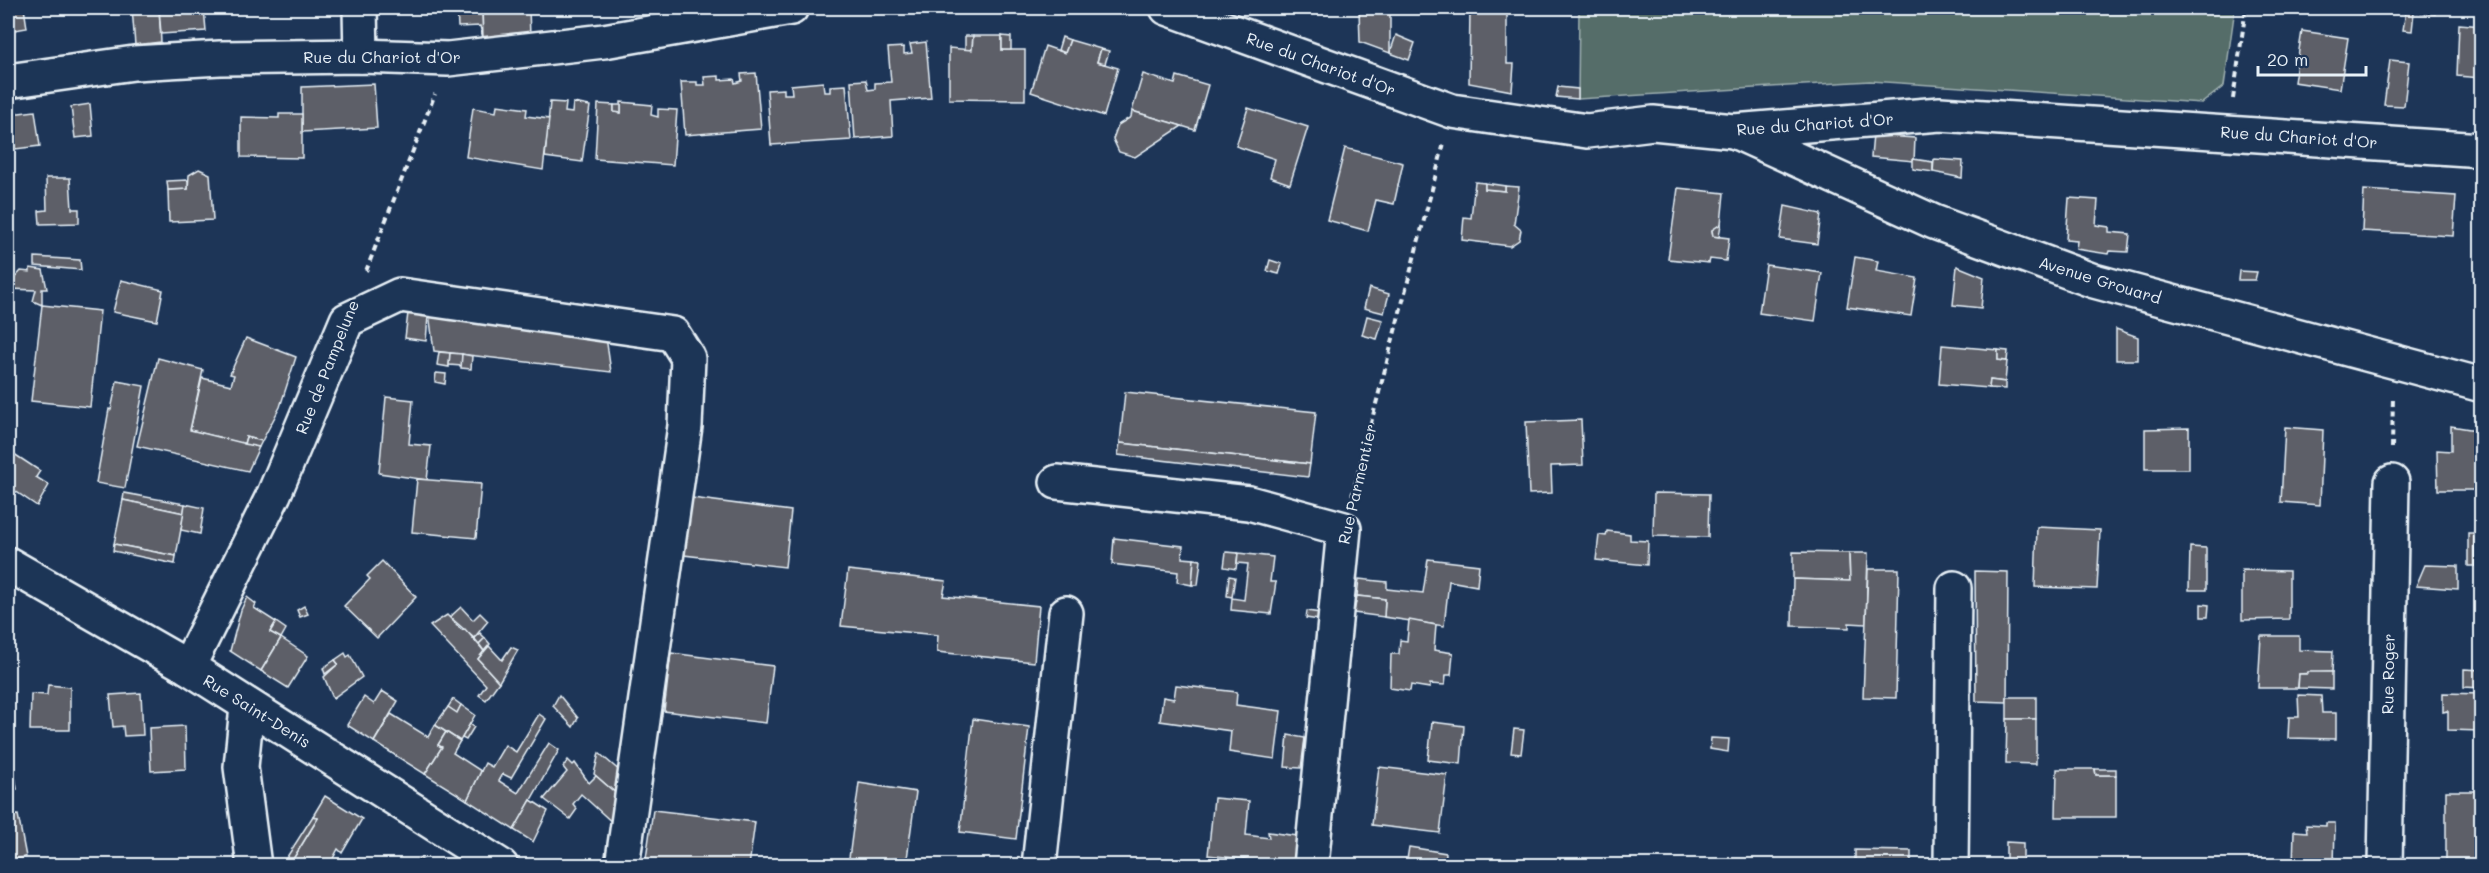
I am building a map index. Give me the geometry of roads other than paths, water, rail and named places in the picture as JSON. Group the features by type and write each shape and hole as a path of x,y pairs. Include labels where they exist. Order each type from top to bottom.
{"street":[{"path":"360,8 361,56"},
{"name":"Rue du Chariot d'Or","path":"8,81 134,63 220,58 361,56 448,59 604,41 790,8"},
{"name":"Rue du Chariot d'Or","path":"1167,8 1452,111 1587,131 1653,123 1734,131 1940,114 2228,131 2481,150"},
{"name":"Avenue Grouard","path":"1734,131 1934,222 2094,281 2481,385"},
{"name":"Rue de Pampelune","path":"188,667 274,494 347,320 400,295 673,334 688,358 685,426 622,866"},
{"name":"Rue Parmentier","path":"1058,482 1249,503 1344,529 1311,866"},
{"name":"Rue Roger","path":"2385,866 2392,482"},
{"name":"Rue Saint-Denis","path":"8,564 188,667 247,707 501,866"},
{"path":"1951,866 1954,588"},
{"path":"1039,866 1066,613"},
{"path":"247,707 241,767 254,866"}]}
